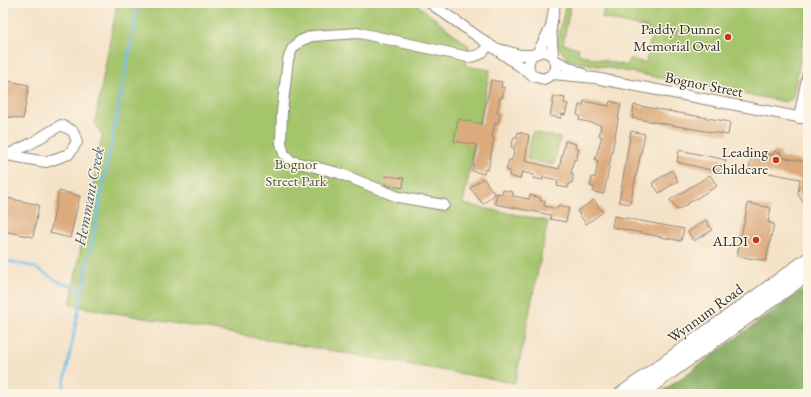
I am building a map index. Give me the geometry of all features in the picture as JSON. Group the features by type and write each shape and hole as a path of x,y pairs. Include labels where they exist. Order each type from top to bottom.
{"main road":[{"name":"Wynnum Road","path":"621,394 808,259"},
{"name":"Wynnum Road","path":"640,394 808,274"}],"street":[{"name":"Bognor Street","path":"430,3 537,78 544,79 554,74 594,78 803,119"},
{"path":"531,74 528,63 535,54 550,27 555,3"},
{"path":"550,27 556,69 554,74"},
{"path":"444,205 398,197 339,173 291,161 284,154 281,143 282,112 288,60 292,48 312,36 348,33 360,33 468,57 477,56 484,53 492,46"},
{"name":"Bognor Street","path":"492,46 516,54 535,54 546,52 554,58 594,78"},
{"path":"803,119 808,73"},
{"path":"62,125 73,131 77,142 69,154 46,162 5,155 30,144 62,125"}],"green space":[{"name":"Bognor Street Park","path":"117,3 415,3 469,46 466,66 490,70 463,204 548,221 515,383 70,305 102,136 95,122"},
{"name":"Paddy Dunne Memorial Oval","path":"566,3 571,3 563,44 579,48 578,54 627,66 629,59 646,63 651,37 646,35 647,28 602,18 605,3 808,3 808,14 793,98 786,102 568,60 557,45"},
{"path":"533,132 560,138 554,165 527,159"},
{"path":"808,286 808,394 659,394"}],"building":[{"path":"3,80 29,85 23,119 3,116"},
{"path":"491,80 502,82 501,87 505,88 502,98 500,98 497,113 500,113 498,124 495,123 492,137 494,138 488,170 485,169 484,174 472,171 477,145 454,141 458,119 482,124"},
{"path":"554,96 565,98 564,103 568,104 565,115 562,114 561,118 550,116"},
{"path":"584,101 609,106 610,101 621,104 604,194 593,192 594,187 590,186 592,177 595,178 598,161 595,160 602,136 599,136 601,125 579,120 580,116 577,115 579,105 583,105"},
{"path":"634,105 730,122 728,135 632,118"},
{"path":"631,131 645,134 630,204 619,202"},
{"path":"518,132 529,135 525,161 559,169 565,141 576,144 575,148 579,149 576,160 574,159 571,174 573,174 572,183 569,183 568,188 557,186 558,180 543,177 543,180 533,178 534,175 522,172 520,179 509,176 510,171 506,170 509,160 512,160 515,148 511,147 514,137 517,137"},
{"path":"679,150 726,160 723,173 677,162"},
{"path":"753,151 773,155 774,151 781,153 780,157 808,162 808,211 798,194 800,179 749,169"},
{"path":"672,170 678,181 659,193 652,183"},
{"path":"710,175 717,186 677,210 670,200"},
{"path":"386,176 404,178 403,188 385,185"},
{"path":"483,178 495,194 483,204 470,188"},
{"path":"503,190 513,192 513,196 529,199 530,195 541,198 540,201 545,201 544,206 557,209 558,205 569,208 566,222 550,219 551,215 495,204 497,193 502,194"},
{"path":"59,191 80,196 70,238 50,233"},
{"path":"3,197 39,205 33,237 3,231"},
{"path":"594,200 603,212 586,224 577,211"},
{"name":"ALDI","path":"748,203 771,208 768,222 774,224 766,261 737,256"},
{"path":"614,216 684,229 681,241 612,227"},
{"path":"706,220 712,230 694,241 688,232"}],"waterway":[{"name":"Hemmant Creek","path":"62,394 139,3"},
{"path":"3,260 34,267 61,283 82,290"}],"place":[{"name":"Paddy Dunne Memorial Oval","path":"728,37"},
{"name":"Leading Childcare","path":"776,160"},
{"name":"ALDI","path":"756,240"}]}
